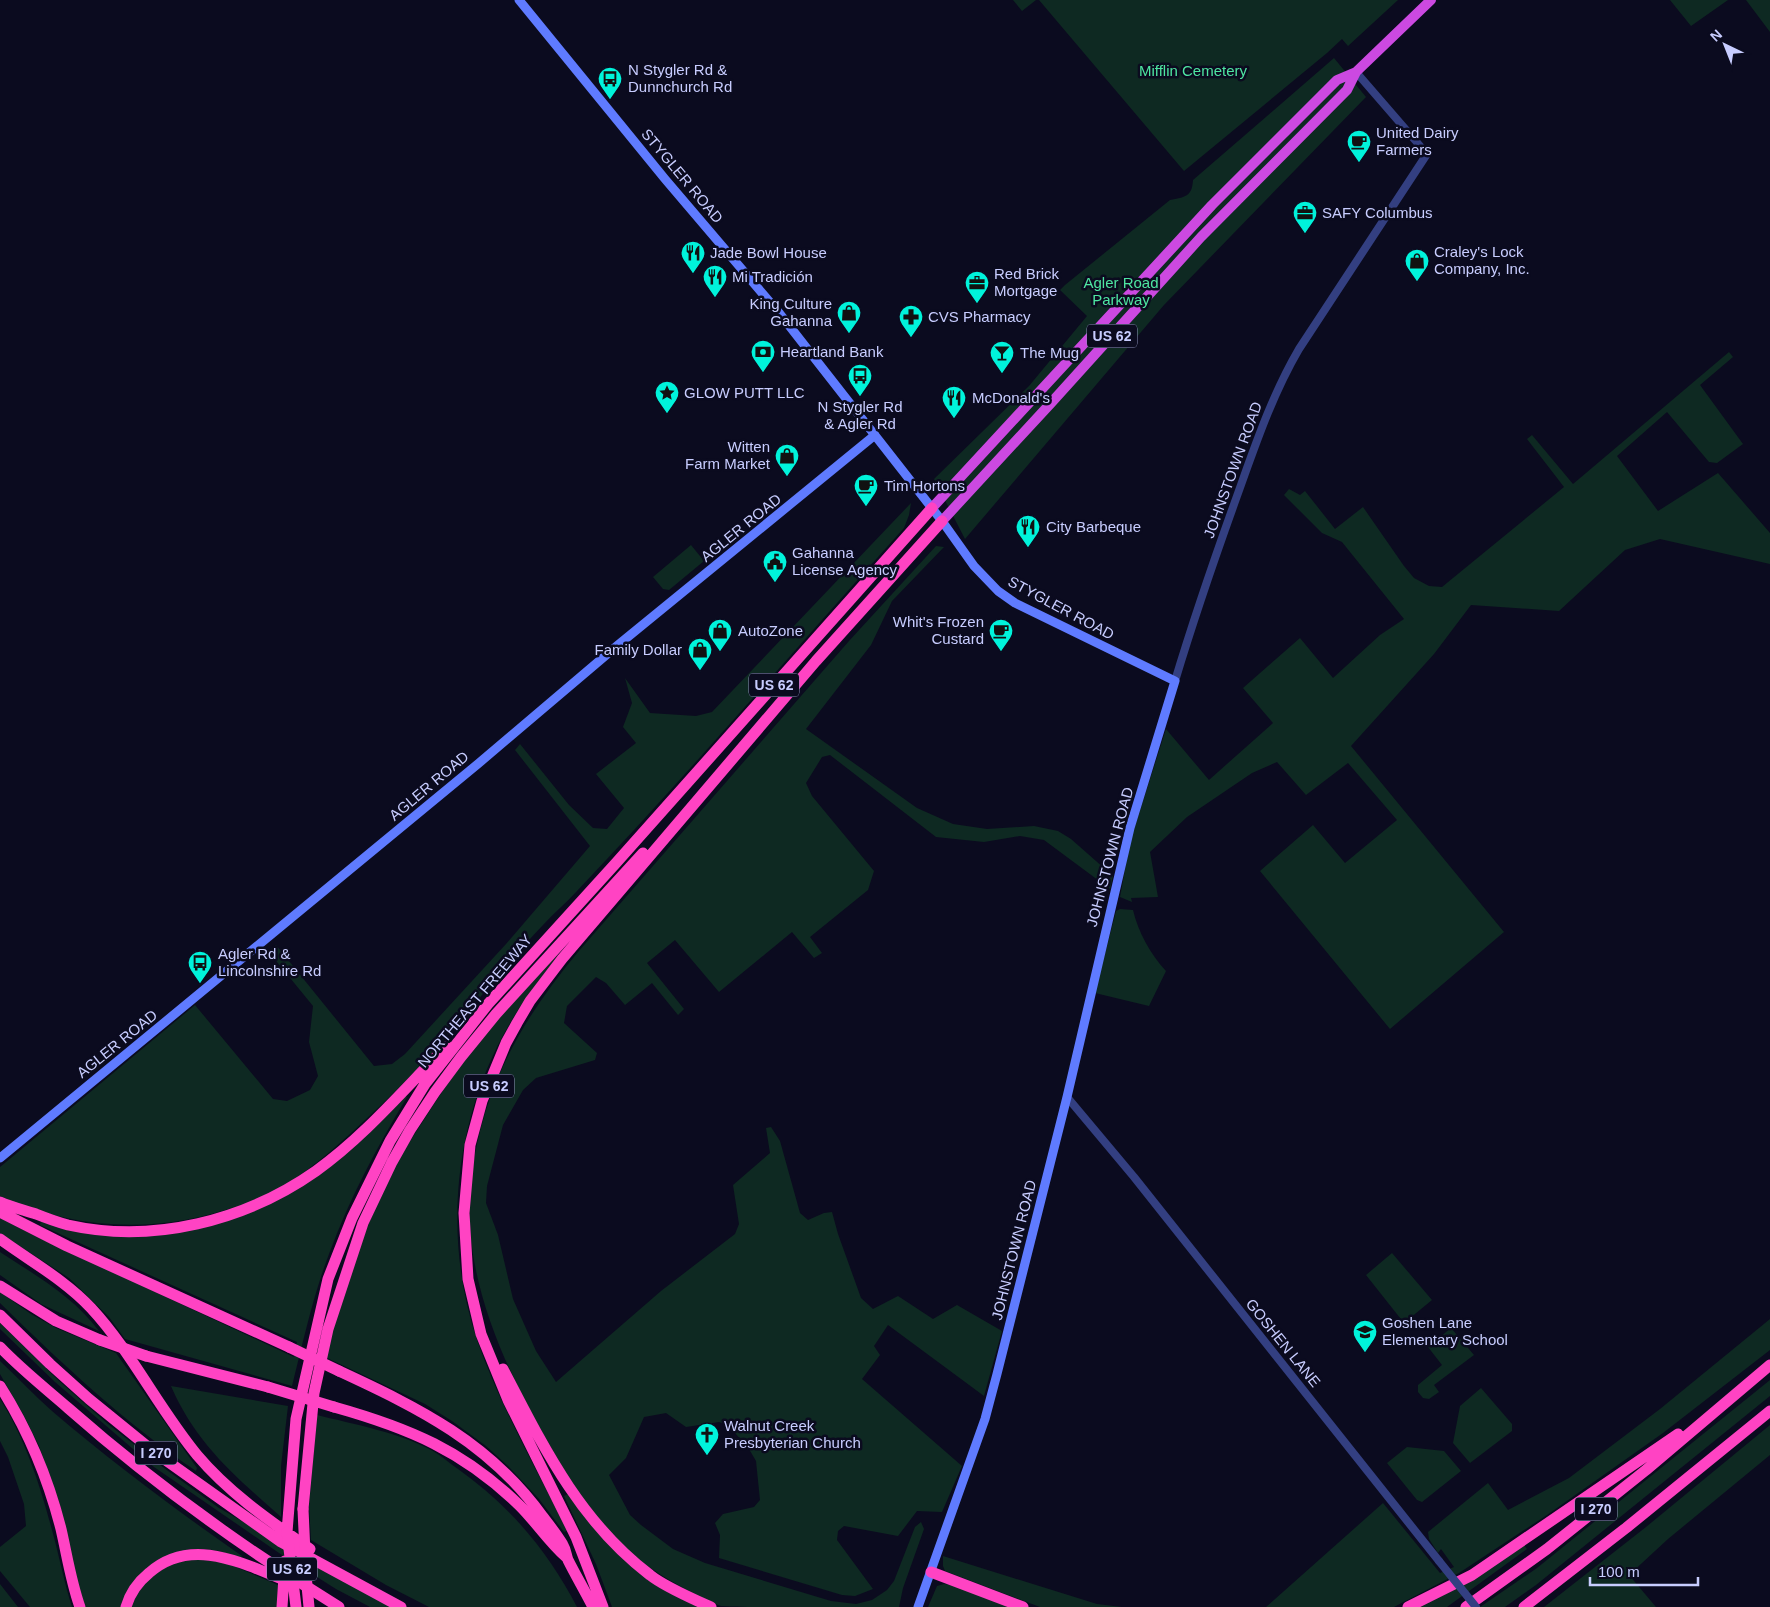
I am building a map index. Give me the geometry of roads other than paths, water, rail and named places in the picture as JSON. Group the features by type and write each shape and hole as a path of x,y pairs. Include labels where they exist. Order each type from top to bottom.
{"highway":[{"name":"US 62","path":"481,1334 468,1279 464,1213 470,1145 482,1101 506,1044 530,1001 710,783 816,661 942,521 1201,237 1347,90 1356,72 1431,0"},
{"name":"US 62","path":"932,508 1212,205 1337,80 1356,72"},
{"name":"NORTHEAST FREEWAY","path":"296,1607 287,1532 296,1419 328,1279 352,1218 390,1141 426,1084 488,1004 932,508"},
{"path":"309,1607 303,1509 314,1393 328,1329 363,1223 410,1130 461,1057 496,1014 674,818 710,783"},
{"path":"0,1202 68,1224 108,1230 164,1230 194,1225 240,1212 271,1198 300,1181 336,1154 401,1094 488,1004"},
{"path":"0,1212 67,1246 289,1347 419,1409 442,1423 486,1456 535,1506 564,1546 567,1558 593,1607"},
{"path":"0,1239 74,1292 90,1307 110,1331 176,1426 206,1465 256,1511 313,1551 330,1567"},
{"path":"0,1286 56,1321 100,1340 146,1356 268,1387 380,1420 438,1445 493,1481 520,1506 554,1546 567,1558"},
{"name":"I 270","path":"0,1315 50,1364 153,1451 281,1542 401,1607"},
{"path":"481,1334 508,1400 576,1537 603,1607"},
{"path":"481,1334 502,1368 547,1455 581,1505 600,1528 624,1553 652,1576 711,1607"},
{"name":"I 270","path":"0,1347 109,1444 187,1505 262,1558 339,1607"},
{"name":"I 270","path":"1466,1607 1547,1549 1646,1470 1770,1365"},
{"path":"0,1386 17,1412 43,1470 80,1607"},
{"path":"1408,1607 1472,1575 1721,1406"},
{"name":"I 270","path":"1524,1607 1626,1528 1770,1411"},
{"path":"282,1607 287,1532"},
{"path":"126,1607 138,1583 154,1569 163,1563 189,1554 205,1553 226,1558 315,1592"},
{"path":"931,1572 1023,1607"}],"main road":[{"name":"STYGLER ROAD","path":"519,0 665,178 780,314 932,508 974,566 998,591 1015,602 1175,680"},
{"name":"AGLER ROAD","path":"0,1158 622,642 875,435"},
{"name":"JOHNSTOWN ROAD","path":"918,1607 985,1419 1067,1097 1130,828 1175,680"}],"street":[{"name":"JOHNSTOWN ROAD","path":"1175,680 1195,616 1248,466 1281,381 1299,349 1427,154 1356,72"},
{"name":"GOSHEN LANE","path":"1067,1097 1134,1177 1476,1607"}],"place":[{"name":"N Stygler Rd & Dunnchurch Rd","path":"610,100"},
{"name":"United Dairy Farmers","path":"1359,163"},
{"name":"SAFY Columbus","path":"1305,234"},
{"name":"Jade Bowl House","path":"693,274"},
{"name":"Craley's Lock Company, Inc.","path":"1417,282"},
{"name":"Mi Tradición","path":"715,298"},
{"name":"Red Brick Mortgage","path":"977,304"},
{"name":"King Culture Gahanna","path":"849,334"},
{"name":"CVS Pharmacy","path":"911,338"},
{"name":"Heartland Bank","path":"763,373"},
{"name":"The Mug","path":"1002,374"},
{"name":"N Stygler Rd & Agler Rd","path":"860,397"},
{"name":"GLOW PUTT LLC","path":"667,414"},
{"name":"McDonald's","path":"954,419"},
{"name":"Witten Farm Market","path":"787,477"},
{"name":"Tim Hortons","path":"866,507"},
{"name":"City Barbeque","path":"1028,548"},
{"name":"Gahanna License Agency","path":"775,583"},
{"name":"AutoZone","path":"720,652"},
{"name":"Whit's Frozen Custard","path":"1001,652"},
{"name":"Family Dollar","path":"700,671"},
{"name":"Agler Rd & Lincolnshire Rd","path":"200,984"},
{"name":"Goshen Lane Elementary School","path":"1365,1353"},
{"name":"Walnut Creek Presbyterian Church","path":"707,1456"}],"park label":[{"name":"Mifflin Cemetery","path":"1193,71"},
{"name":"Agler Road Parkway","path":"1121,292"}]}
